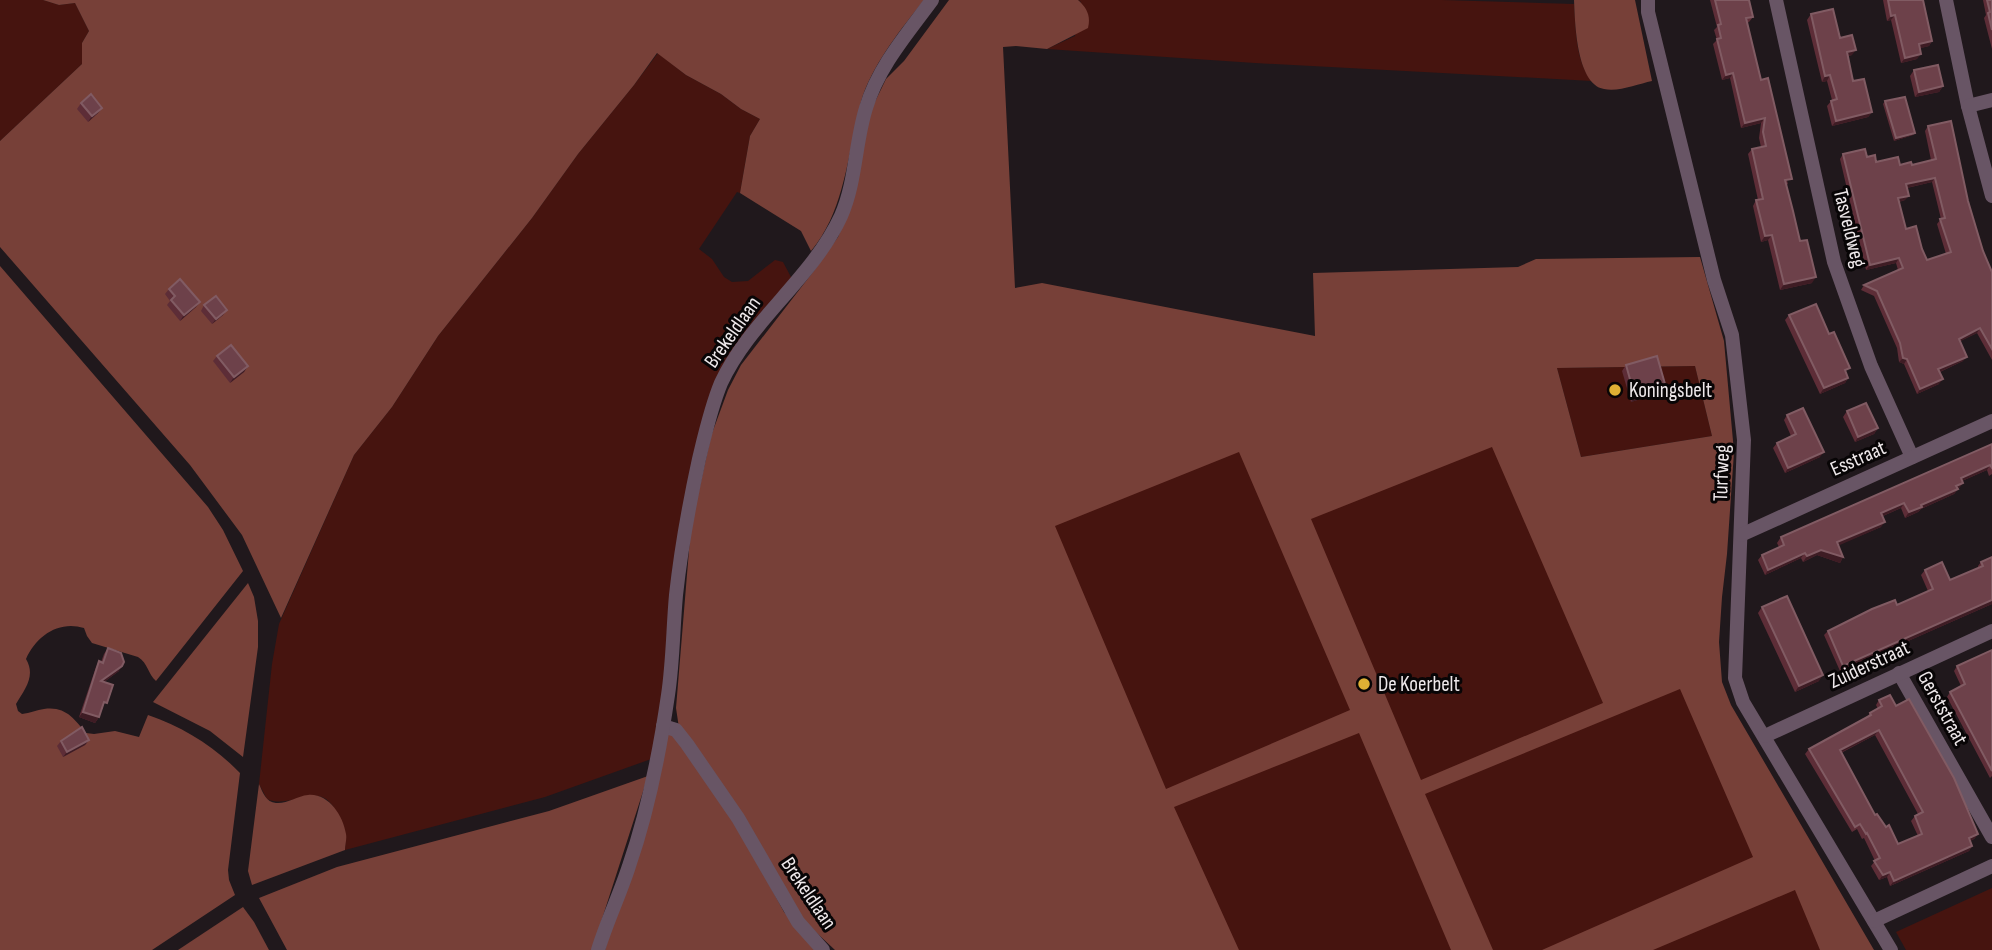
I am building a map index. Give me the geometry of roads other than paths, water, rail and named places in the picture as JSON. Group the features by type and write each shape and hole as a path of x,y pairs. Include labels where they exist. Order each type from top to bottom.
{"street":[{"name":"Brekeldlaan","path":"598,950 639,833 663,726 684,530 704,439 722,383 747,340 826,244 842,214 866,107 874,86 891,54 932,0"},
{"name":"Turfweg","path":"1648,0 1648,12 1714,280 1732,335 1744,440 1735,678 1743,702 1891,950"},
{"name":"Tasveldweg","path":"1776,0 1834,262 1871,366 1912,457"},
{"path":"1946,0 1968,106 1989,174 1992,196"},
{"path":"1968,106 1992,100"},
{"name":"Esstraat","path":"1741,535 1992,421"},
{"name":"Zuiderstraat","path":"1765,736 1992,631"},
{"name":"Gerststraat","path":"1899,673 1992,837"},
{"name":"Brekeldlaan","path":"663,726 676,730 687,744 738,818 798,922 823,950"},
{"path":"1874,921 1992,866"}],"place":[{"name":"Koningsbelt","path":"1615,390"},
{"name":"De Koerbelt","path":"1364,684"}]}
